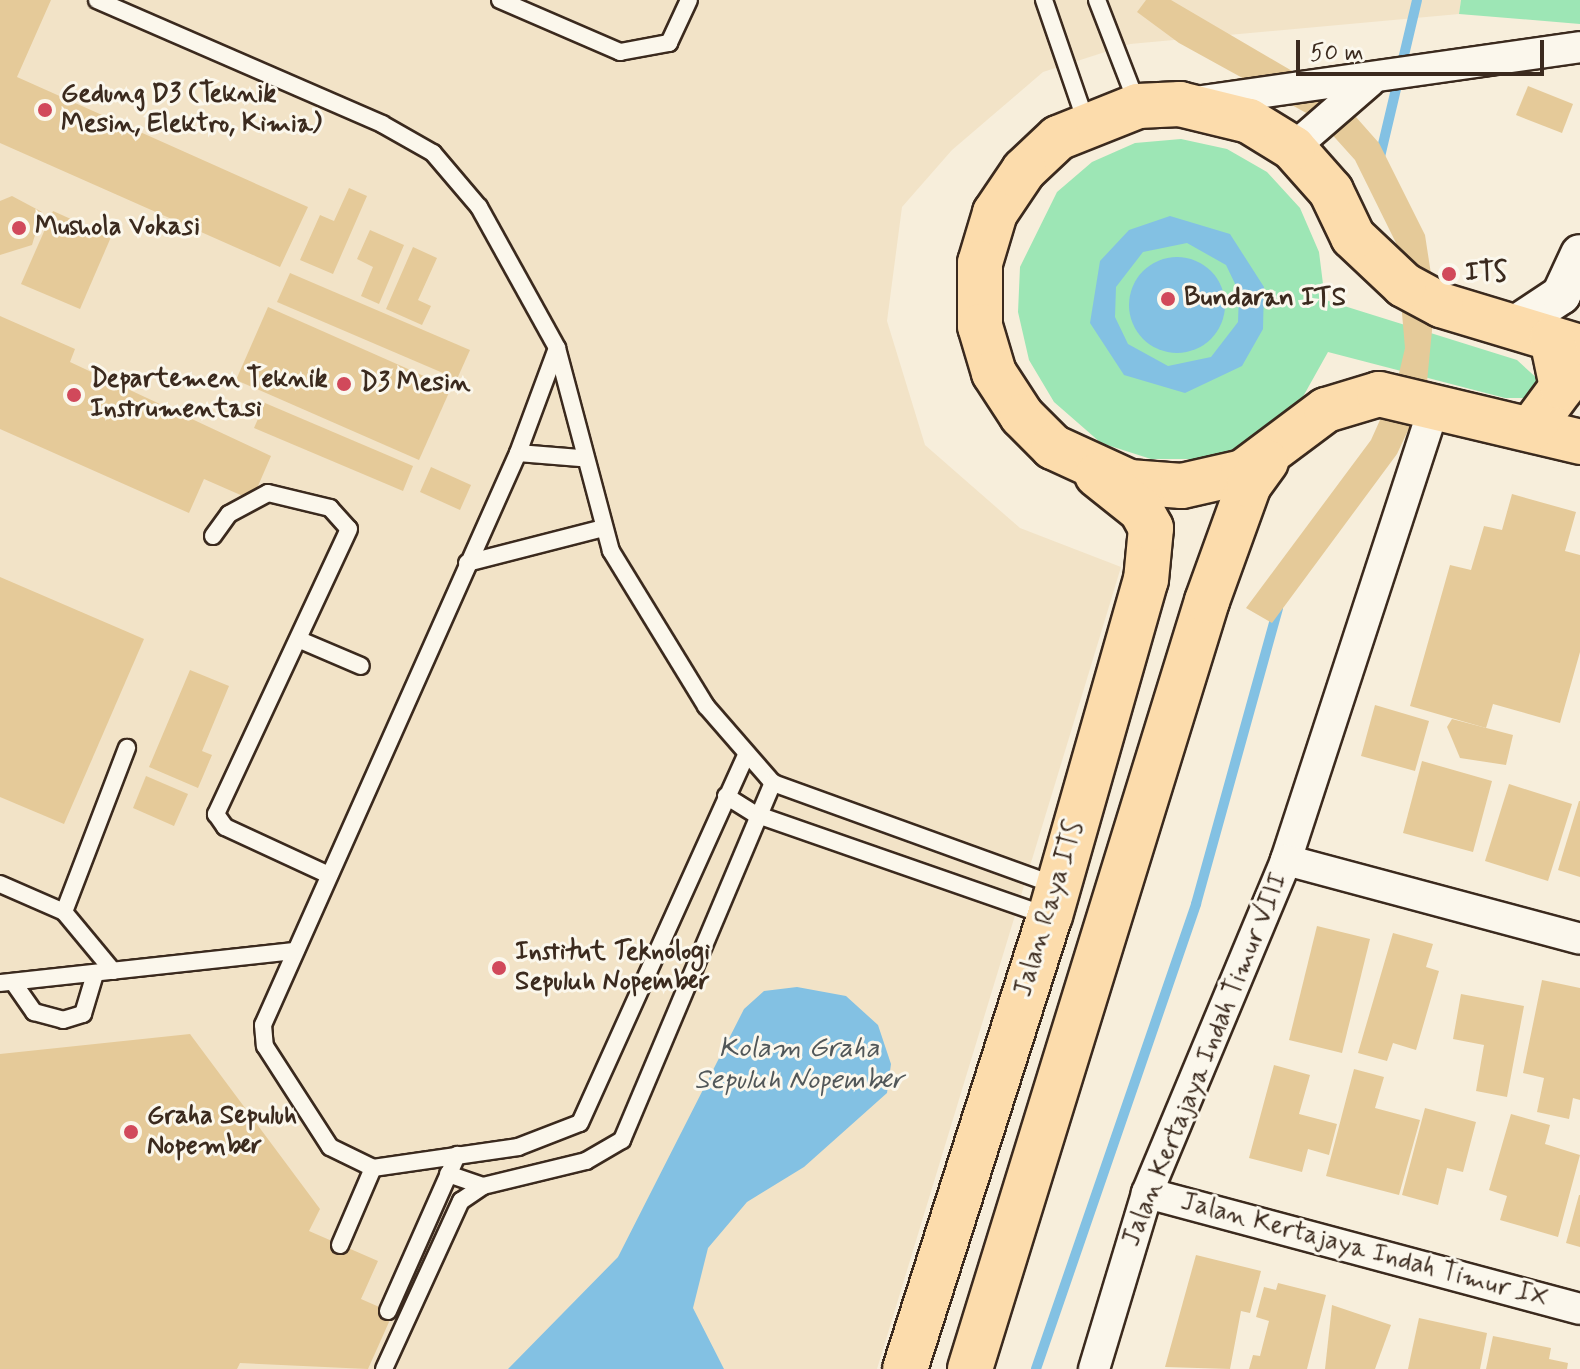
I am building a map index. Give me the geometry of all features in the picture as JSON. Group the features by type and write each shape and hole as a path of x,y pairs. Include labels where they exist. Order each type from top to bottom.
{"main road":[{"path":"1266,462 1182,486 1129,482 1089,468 1022,416 994,373 980,326 980,263 995,213 1024,170 1086,122 1138,106 1180,104 1249,121 1293,148 1331,191 1374,262 1441,305 1547,338 1562,387 1531,429"},
{"path":"970,1369 1027,1193 1207,601 1249,485 1266,462 1347,398 1379,394 1580,442"},
{"name":"Jalan Raya ITS","path":"905,1369 1054,901 1152,550 1141,510 1089,468"},
{"path":"967,1174 1027,1193"},
{"path":"945,1242 1004,1263"}],"street":[{"path":"1180,104 1375,80 1580,47"},
{"path":"1293,148 1375,80"},
{"path":"1547,338 1561,295 1580,254"},
{"path":"1286,860 1434,407"},
{"name":"Jalan Kertajaya Indah Timur VIII","path":"1094,1369 1147,1193 1286,860 1580,939"},
{"name":"Jalan Kertajaya Indah Timur IX","path":"1147,1193 1580,1309"}],"lane":[{"path":"97,0 382,124 433,153 479,207 557,348 580,458 603,528 652,625 746,755 773,783 1054,901"},
{"path":"500,0 620,52 669,43 689,0"},
{"path":"1044,0 1086,122"},
{"path":"1097,0 1138,106"},
{"path":"557,348 518,453 263,1025 265,1046 330,1147 373,1168 518,1147 580,1123 746,755"},
{"path":"518,453 580,458"},
{"path":"213,536 229,514 268,493 330,508 345,520 349,529 300,640 216,814 225,827 329,875"},
{"path":"467,563 603,528"},
{"path":"300,640 361,666"},
{"path":"64,912 127,748"},
{"path":"384,1369 461,1201 483,1186 586,1161 622,1140 755,814 773,783"},
{"path":"726,796 755,814 1054,901"},
{"path":"0,884 64,912 113,971"},
{"path":"6,983 295,951"},
{"path":"6,983 34,1012 63,1020 83,1014 95,974"},
{"path":"388,1311 457,1155"},
{"path":"340,1245 373,1168"},
{"path":"448,1174 483,1186"}],"shaded area":[{"name":"Institut Teknologi Sepuluh Nopember","path":"0,0 1461,0 1459,14 1130,44 1043,72 952,150 902,207 887,321 925,445 1020,528 1121,567 877,1369 0,1369"}],"green space":[{"path":"1461,0 1580,0 1580,24 1459,14"},
{"path":"1181,139 1227,149 1267,172 1300,208 1319,252 1325,300 1517,360 1541,382 1535,398 1505,398 1328,352 1300,402 1259,438 1209,459 1151,459 1101,443 1054,402 1029,360 1018,312 1020,267 1057,192 1092,162 1135,143"}],"water":[{"path":"1170,216 1230,234 1264,287 1263,329 1242,366 1185,393 1124,375 1090,323 1100,261 1129,230","holes":["1187,243 1226,265 1239,292 1238,322 1211,357 1168,366 1128,344 1115,317 1116,287 1143,252"]},
{"path":"1177,257 1195,261 1211,271 1221,287 1225,305 1221,323 1211,339 1195,349 1177,353 1159,349 1143,339 1133,323 1129,305 1133,287 1143,271 1159,261"},
{"name":"Kolam Graha Sepuluh Nopember","path":"797,987 846,996 878,1025 891,1064 887,1093 804,1167 747,1202 708,1248 693,1308 724,1369 508,1369 618,1257 744,1009 764,991"}],"building":[{"name":"Gedung D3 (Teknik Mesin, Elektro, Kimia)","path":"0,0 51,0 17,77 308,207 280,267 0,143"},
{"path":"1146,0 1171,0 1340,99 1379,143 1425,235 1435,300 1426,392 1397,454 1272,623 1246,608 1371,440 1397,382 1405,348 1396,243 1355,160 1319,120 1179,43 1137,12"},
{"path":"1528,86 1573,104 1562,133 1516,115"},
{"path":"349,188 367,196 333,274 300,260 320,215 334,221"},
{"name":"Mushola Vokasi","path":"12,196 42,212 32,245 0,255 0,201"},
{"path":"53,211 111,237 80,309 21,284"},
{"path":"370,230 404,245 379,304 361,296 373,267 357,259"},
{"path":"413,247 437,258 418,300 431,306 422,325 386,309"},
{"path":"290,273 470,350 457,379 277,302"},
{"name":"D3 Mesin","path":"268,307 451,388 419,460 236,380"},
{"name":"Departemen Teknik Instrumentasi","path":"0,316 75,349 70,362 271,456 252,500 204,479 189,513 0,429"},
{"path":"265,403 413,466 403,491 254,428"},
{"path":"431,467 471,485 460,510 420,492"},
{"path":"1512,494 1576,512 1565,551 1580,555 1580,652 1560,723 1493,704 1486,728 1410,706 1450,565 1471,570 1484,526 1502,530"},
{"path":"0,577 144,639 64,824 0,797"},
{"path":"190,670 229,686 202,751 212,755 198,788 149,767"},
{"path":"1375,705 1429,721 1415,771 1361,756"},
{"path":"1452,719 1513,735 1506,765 1460,758 1447,727"},
{"path":"1422,761 1492,781 1473,852 1403,833"},
{"path":"146,776 188,794 174,826 133,808"},
{"path":"1509,784 1572,804 1548,881 1485,861"},
{"path":"1580,801 1580,877 1558,870"},
{"path":"1317,926 1370,939 1342,1053 1289,1040"},
{"path":"1393,933 1433,944 1426,967 1439,971 1416,1050 1393,1043 1387,1061 1358,1053"},
{"path":"1542,980 1580,988 1580,1100 1573,1098 1569,1119 1537,1112 1544,1078 1523,1073"},
{"path":"1461,994 1524,1006 1507,1097 1476,1091 1484,1045 1453,1039"},
{"name":"Graha Sepuluh Nopember","path":"190,1034 320,1209 309,1231 378,1261 361,1299 393,1313 368,1369 240,1363 237,1369 0,1369 0,1054"},
{"path":"1274,1065 1310,1075 1299,1114 1337,1124 1329,1155 1308,1149 1302,1172 1249,1158"},
{"path":"1354,1069 1384,1077 1375,1108 1420,1120 1399,1195 1326,1176"},
{"path":"1425,1108 1476,1122 1463,1172 1447,1168 1438,1205 1402,1195"},
{"path":"1511,1114 1550,1125 1545,1144 1580,1155 1558,1237 1500,1220 1507,1196 1489,1190"},
{"path":"1580,1195 1580,1247 1566,1243"},
{"path":"1196,1255 1261,1271 1250,1313 1241,1311 1230,1369 1165,1367"},
{"path":"1278,1283 1326,1295 1307,1369 1249,1369 1253,1355 1260,1356 1269,1321 1256,1317 1264,1287 1276,1290"},
{"path":"1332,1305 1391,1325 1375,1369 1325,1369"},
{"path":"1419,1318 1487,1333 1480,1369 1408,1369"},
{"path":"1493,1336 1551,1348 1549,1359 1568,1363 1567,1369 1486,1369"}],"waterway":[{"path":"1379,161 1417,0"},
{"path":"1036,1369 1196,904 1278,608"}],"place":[{"name":"Gedung D3 (Teknik Mesin, Elektro, Kimia)","path":"45,110"},
{"name":"Mushola Vokasi","path":"19,228"},
{"name":"ITS","path":"1449,274"},
{"name":"Bundaran ITS","path":"1168,299"},
{"name":"D3 Mesin","path":"344,384"},
{"name":"Departemen Teknik Instrumentasi","path":"74,395"},
{"name":"Institut Teknologi Sepuluh Nopember","path":"499,968"},
{"name":"Graha Sepuluh Nopember","path":"131,1132"}]}
